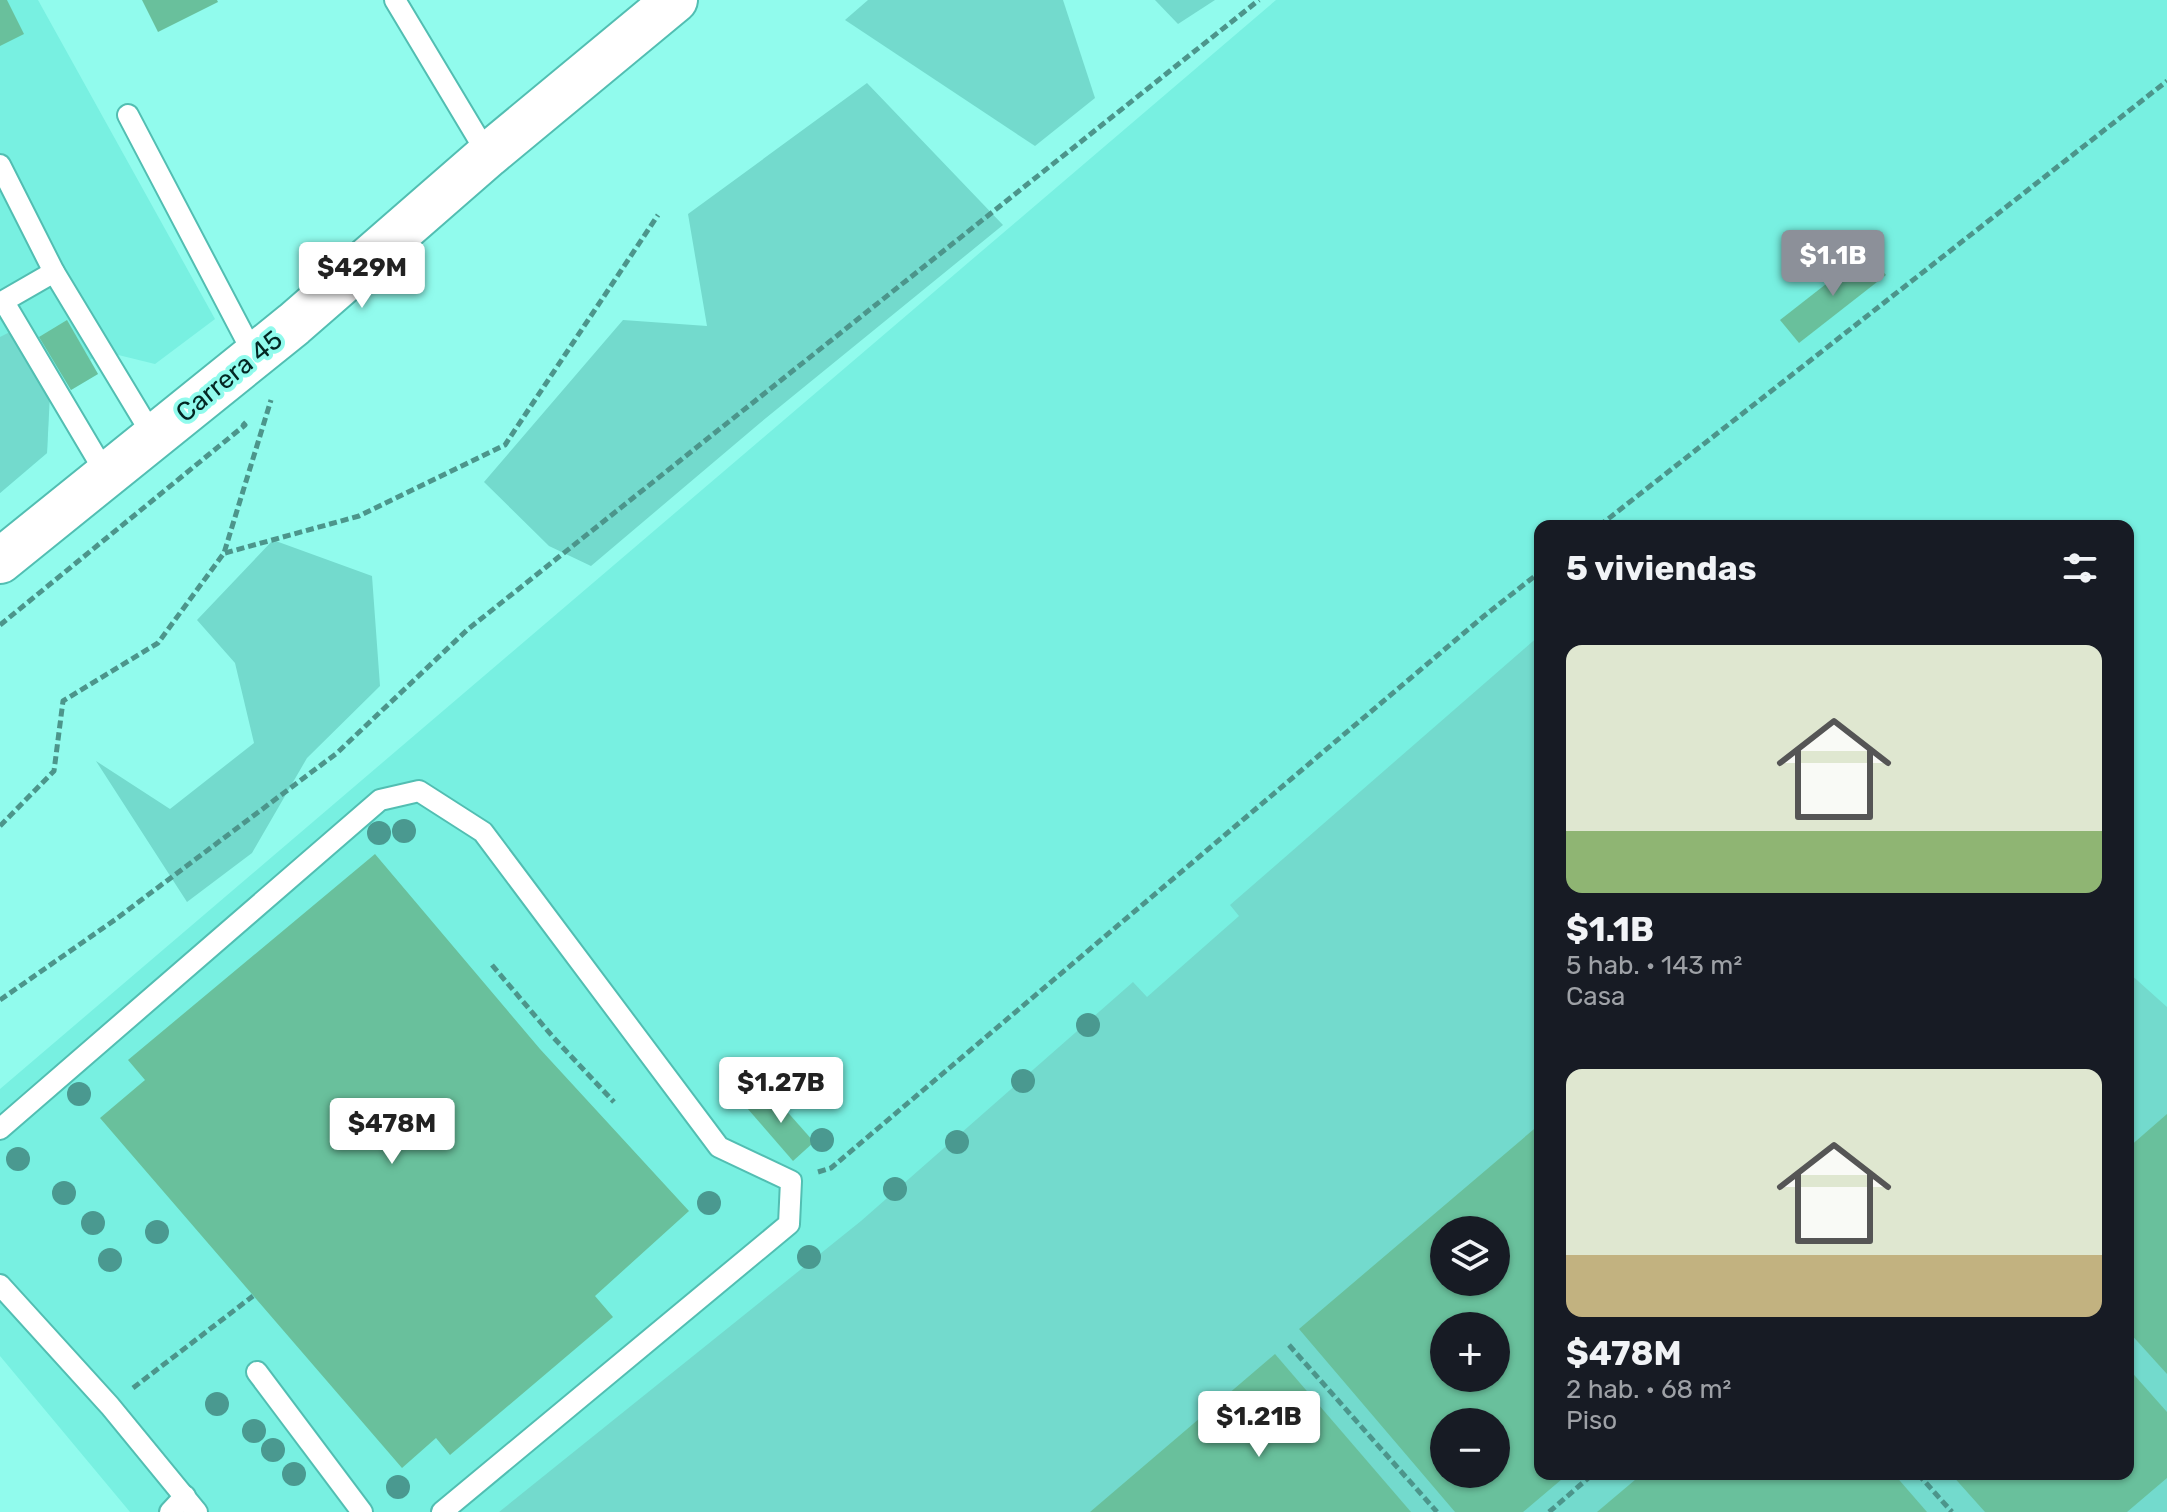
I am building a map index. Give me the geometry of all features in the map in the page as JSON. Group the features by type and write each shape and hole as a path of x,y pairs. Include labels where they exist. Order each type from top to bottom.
{"street":[{"name":"Carrera 45","path":"0,561 153,436 265,370 294,324 488,155 675,0"}],"lane":[{"path":"395,0 488,155"},
{"path":"128,115 265,370"},
{"path":"0,165 54,272 153,436"},
{"path":"54,272 2,302 106,474"},
{"path":"0,1129 380,800 419,791 483,832 719,1147 791,1181 789,1224 442,1512"},
{"path":"0,1285 110,1406 191,1504 170,1512"},
{"path":"257,1372 362,1512"}],"path":[{"path":"0,1000 116,919 337,753 467,630 1259,0"},
{"path":"1607,520 2167,81"},
{"path":"224,553 359,516 505,445 658,215"},
{"path":"0,826 54,771 63,701 158,643 224,553 265,370"},
{"path":"0,625 245,425"},
{"path":"791,1181 831,1168 1534,577"},
{"path":"492,965 614,1102"},
{"path":"110,1406 253,1296"},
{"path":"1289,1345 1437,1512"},
{"path":"1549,1512 1586,1480"},
{"path":"1923,1480 1952,1512"}],"shaded area":[{"path":"0,0 38,0 215,319 155,364 102,351 90,360 98,374 71,390 61,375 50,380 47,453 0,493"},
{"path":"868,0 1063,0 1095,98 1035,146 845,20"},
{"path":"1155,0 1215,0 1178,24"},
{"path":"1276,0 2167,0 2167,1512 130,1512 0,1356 0,1089"},
{"path":"867,83 1003,225 760,423 591,566 549,546 484,482 623,320 707,326 688,214"},
{"path":"10,332 50,394 47,453 0,493 0,337"},
{"path":"273,540 372,576 380,686 307,758 252,853 187,902 96,761 170,809 254,743 235,663 197,620"},
{"path":"1534,640 1534,1480 2134,1480 2134,977 2167,1007 2167,1512 499,1512 861,1221 1133,982 1147,997 1239,916 1230,905"}],"building":[{"path":"0,0 7,0 24,34 0,46"},
{"path":"142,0 217,0 218,2 158,32"},
{"path":"1867,252 1886,275 1799,343 1780,320"},
{"path":"67,320 98,374 71,390 39,337"},
{"path":"375,854 540,1049 689,1211 595,1296 613,1317 450,1455 436,1438 402,1468 100,1118 145,1080 128,1060"},
{"path":"768,1090 814,1142 793,1161 747,1108"},
{"path":"2167,1114 2167,1374 2134,1338 2134,1143"},
{"path":"1534,1129 1534,1480 1561,1480 1523,1512 1455,1512 1435,1488 1510,1488 1510,1408 1430,1408 1430,1483 1299,1329 1430,1218 1430,1296 1510,1296 1510,1216 1432,1216"},
{"path":"1275,1354 1411,1512 1090,1512"},
{"path":"2134,1375 2167,1412 2167,1478 2127,1512 1985,1512 1956,1480 2134,1480"},
{"path":"1635,1480 1899,1480 1927,1512 1597,1512"}]}
